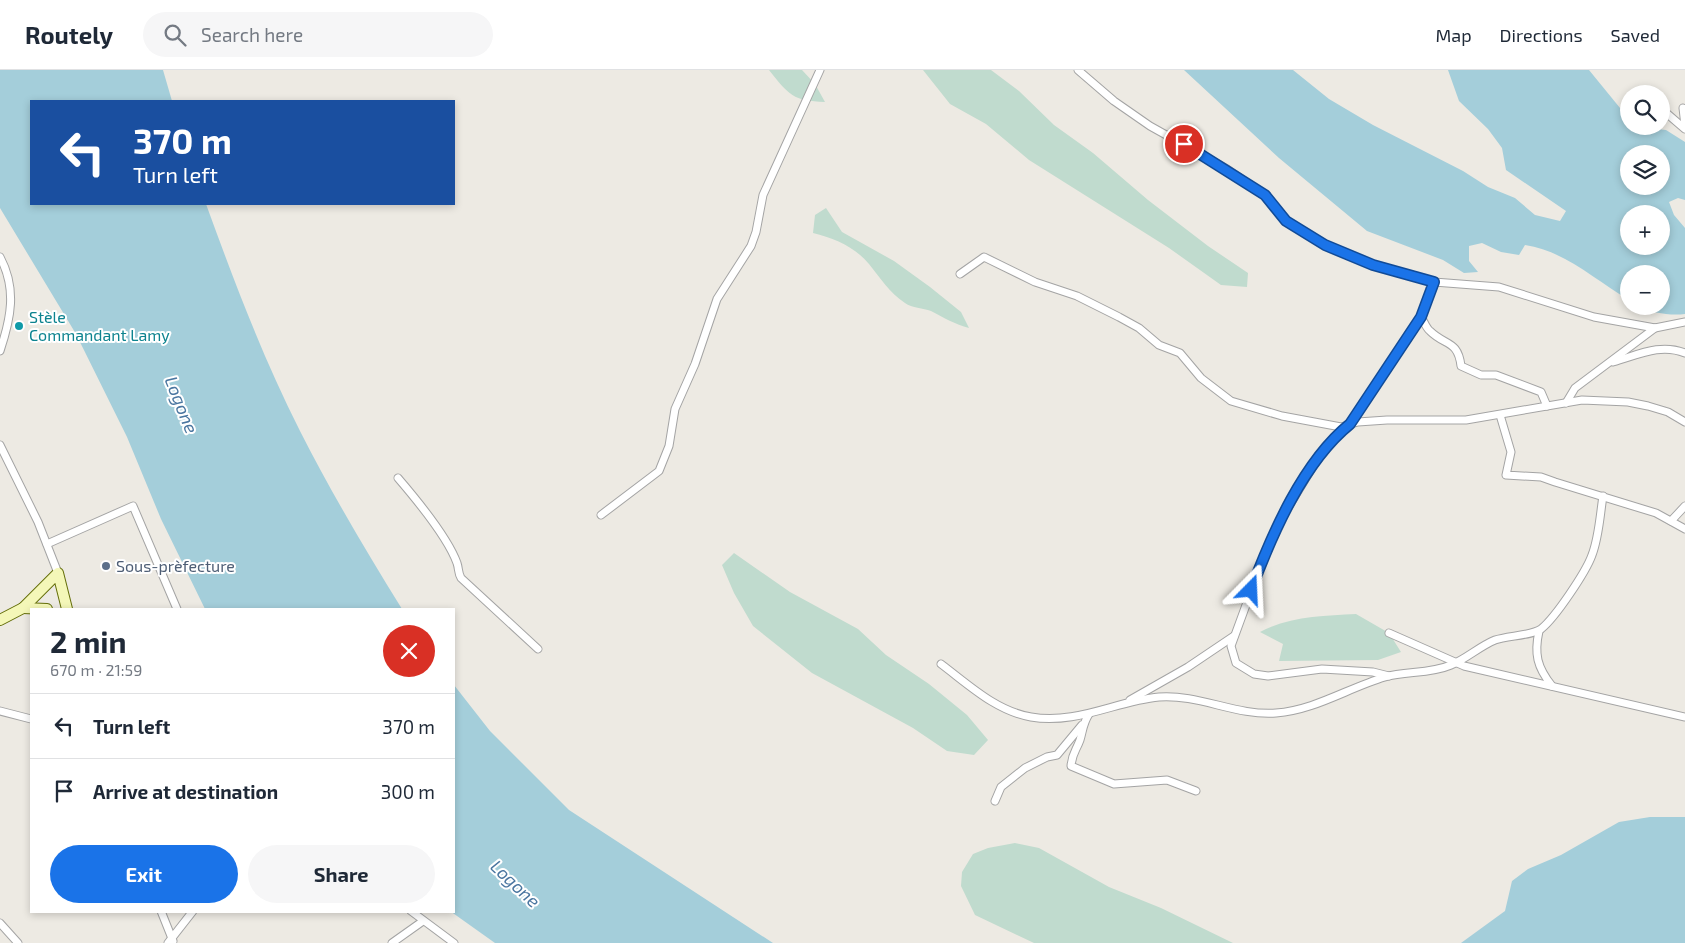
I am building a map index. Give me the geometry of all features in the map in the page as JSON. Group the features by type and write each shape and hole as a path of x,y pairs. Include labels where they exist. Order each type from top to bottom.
{"street":[{"path":"602,516 659,471 669,446 675,409 695,364 717,299 751,246 756,232 763,195 820,70"},
{"path":"1078,70 1114,101 1143,121 1227,169 1265,195 1286,221 1325,245 1373,265 1434,282 1500,287 1594,317 1655,328 1685,322"},
{"path":"1683,108 1685,128"},
{"path":"1670,116 1685,128"},
{"path":"0,257 11,283 8,323 0,351"},
{"path":"960,274 984,257 1035,282 1077,296 1139,328 1158,345 1180,353 1201,378 1231,401 1282,416 1341,427 1350,424 1387,420 1466,420 1582,400 1628,402 1668,412 1685,422"},
{"path":"1390,676 1374,672 1322,669 1268,676 1254,674 1236,663 1231,646 1264,556 1284,516 1320,455 1336,435 1350,424 1421,317 1434,282"},
{"path":"1421,317 1429,331 1452,344 1460,354 1461,366 1481,375 1496,376 1541,392 1547,406"},
{"path":"1566,403 1575,388 1655,328"},
{"path":"1608,363 1644,351 1674,349 1685,353"},
{"path":"1500,415 1511,452 1506,475 1541,478 1603,496 1656,513 1685,529"},
{"path":"0,445 47,544 58,574 67,608"},
{"path":"398,478 414,496 440,533 457,563 461,578 503,619 538,649"},
{"path":"941,664 992,702 1018,714 1046,719 1089,714 1126,703 1162,697 1180,698 1244,712 1276,713 1309,706 1390,676 1439,669 1456,663 1494,641 1539,631 1554,616 1592,556 1603,496"},
{"path":"47,544 133,506 177,608"},
{"path":"1671,520 1685,506"},
{"path":"0,620 23,608 58,574"},
{"path":"23,608 30,608"},
{"path":"1539,631 1536,660 1541,672 1552,686"},
{"path":"1388,633 1456,663 1685,717"},
{"path":"1126,703 1188,667 1234,636"},
{"path":"0,711 30,719"},
{"path":"995,801 1001,787 1025,768 1047,757 1057,755 1089,714"},
{"path":"1083,724 1080,741 1071,754 1070,766 1114,784 1167,780 1196,791"},
{"path":"162,913 171,942"},
{"path":"171,942 192,913"},
{"path":"413,913 454,943"},
{"path":"392,943 423,921"},
{"path":"0,923 18,943"}],"green space":[{"path":"769,70 802,70 815,84 825,102 806,100 792,95"},
{"path":"923,70 991,70 1019,91 1054,125 1093,153 1148,200 1208,246 1248,273 1247,287 1221,285 1169,248 1029,160 986,124 950,104"},
{"path":"826,208 842,232 894,261 930,287 961,312 969,328 954,323 931,311 905,303 890,290 869,264 851,248 813,233 815,215"},
{"path":"734,553 790,592 858,629 886,655 929,684 967,715 988,740 974,755 947,751 913,728 812,673 753,626 734,593 722,565"},
{"path":"1356,614 1389,633 1401,652 1378,660 1279,661 1283,644 1260,632 1295,620 1319,616"},
{"path":"1015,843 1039,848 1109,887 1161,908 1233,943 1034,943 975,915 961,886 962,872 973,854 988,848"}],"water":[{"name":"Logone","path":"0,70 163,70 172,100 30,100 30,205 206,205 227,262 286,403 336,499 401,608 205,608 161,519 127,437 76,334 0,208"},
{"path":"1184,70 1293,70 1329,99 1373,125 1463,171 1488,187 1515,198 1535,215 1560,221 1566,211 1506,170 1502,148 1488,129 1459,101 1448,70 1589,70 1620,108 1620,135 1670,135 1670,133 1685,142 1685,200 1678,198 1669,202 1674,215 1685,228 1685,314 1670,314 1670,265 1620,265 1620,294 1567,260 1540,248 1525,245 1519,255 1501,252 1482,243 1469,246 1469,261 1478,272 1464,273 1443,260 1367,231 1279,158"},
{"name":"Logone","path":"455,686 490,731 569,810 773,943 495,943 453,913 455,913"},
{"path":"1650,817 1685,817 1685,943 1461,943 1505,911 1512,881 1528,869 1561,855 1619,822"}],"place":[{"name":"Stèle Commandant Lamy","path":"19,326"},
{"name":"Sous-prèfecture","path":"106,566"}],"route":[{"path":"1184,144 1227,169 1265,195 1286,221 1325,245 1373,265 1434,282 1421,317 1350,424 1336,435 1304,480 1264,556 1251,590"}]}
